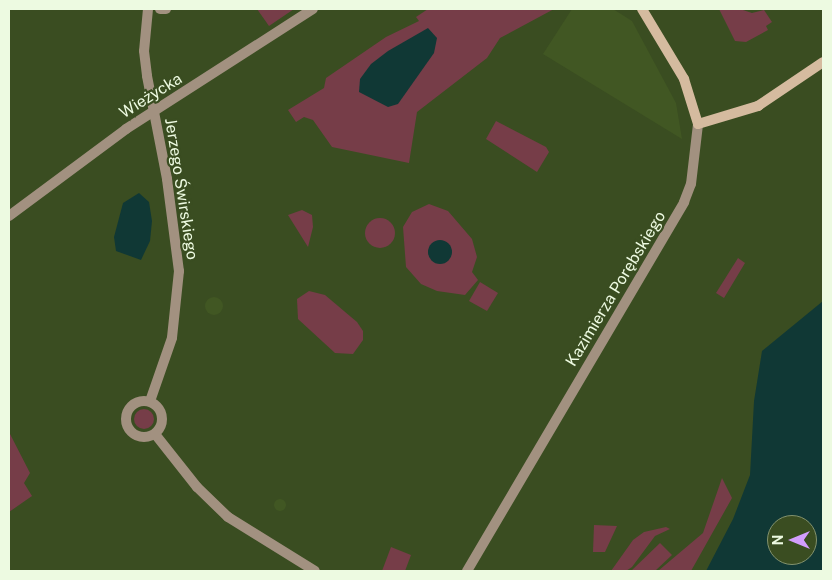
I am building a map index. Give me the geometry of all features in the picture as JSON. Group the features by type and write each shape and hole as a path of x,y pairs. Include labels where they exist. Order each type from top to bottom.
{"street":[{"name":"Jerzego Świrskiego","path":"148,9 144,51 153,112 167,179 179,271 172,338 150,401"},
{"path":"160,9 166,9"},
{"name":"Wieżycka","path":"9,216 153,112 313,9"},
{"name":"Kazimierza Porębskiego","path":"467,571 684,202 691,184 698,124 684,79 642,9"},
{"path":"698,124 758,106 823,62"},
{"path":"143,400 157,405 163,420 155,434 138,437 128,428 126,421 130,407 143,400"},
{"path":"155,434 197,487 228,517 315,571"}],"shaded area":[{"path":"257,9 294,9 269,26"},
{"path":"428,9 554,9 500,38 487,58 417,112 409,163 332,147 313,120 304,117 296,122 288,110 324,88 326,78 386,37 419,21 416,17"},
{"path":"572,9 613,9 632,21 676,103 682,139 543,54"},
{"path":"719,9 740,9 752,13 764,10 772,22 766,26 768,30 746,42 735,41"},
{"path":"496,121 546,147 549,152 537,172 486,139"},
{"path":"429,204 448,211 472,239 477,257 472,272 478,280 465,295 437,291 421,284 406,267 403,227 412,212"},
{"path":"302,210 312,215 313,227 308,247 288,215"},
{"path":"380,218 391,222 395,233 391,244 380,248 369,244 365,233 369,222"},
{"path":"738,258 745,263 724,298 716,293"},
{"path":"480,282 498,293 487,311 469,301"},
{"path":"309,291 325,295 357,322 363,331 363,340 353,354 335,353 298,319 297,299"},
{"path":"214,297 220,300 223,306 220,312 214,315 208,312 205,306 208,300"},
{"path":"144,409 151,412 154,419 151,426 144,429 137,426 134,419 137,412"},
{"path":"9,432 30,473 24,483 32,496 9,512"},
{"path":"722,478 732,498 691,571 658,571 703,533"},
{"path":"280,499 286,505 280,511 274,505"},
{"path":"594,525 617,526 605,552 593,552"},
{"path":"666,527 670,529 655,536 632,567 626,571 611,571 633,540 644,532"},
{"path":"660,543 672,555 655,571 631,571"},
{"path":"391,547 411,555 405,571 382,571"}],"water":[{"path":"428,28 437,38 434,53 398,104 388,107 359,92 360,79 371,64 388,51"},
{"path":"139,193 149,202 152,221 150,241 141,260 116,251 114,237 123,203"},
{"path":"440,240 449,243 452,252 449,261 440,264 431,261 428,252 431,243"},
{"path":"823,301 823,571 706,571 733,519 750,475 754,401 762,351"}]}
